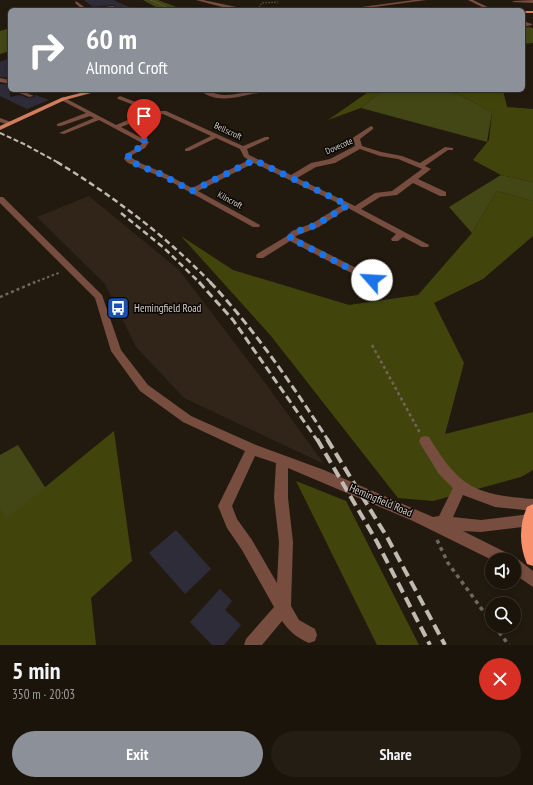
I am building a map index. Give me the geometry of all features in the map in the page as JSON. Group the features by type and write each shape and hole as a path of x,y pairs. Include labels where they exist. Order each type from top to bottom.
{"highway":[{"path":"532,512 529,537 533,558"}],"main road":[{"path":"5,125 63,99 91,92"}],"street":[{"path":"198,0 234,8"},
{"path":"381,0 388,4"},
{"path":"357,8 424,0"},
{"path":"470,0 488,8"},
{"path":"514,2 533,2 531,0"},
{"path":"76,2 84,8"},
{"path":"108,3 113,7"},
{"path":"226,7 232,3"},
{"path":"104,8 113,7"},
{"path":"525,23 530,24 525,25"},
{"path":"20,92 31,96"},
{"path":"205,92 209,95 224,97 253,92"},
{"path":"130,102 142,97"},
{"path":"116,127 151,113 149,110 120,98"},
{"path":"63,99 146,142 143,147 127,156 132,162 141,167 155,171 192,191"},
{"name":"Bellscroft","path":"151,113 164,112 242,148 246,156 351,207 399,236 425,245"},
{"path":"59,125 90,114"},
{"path":"62,133 99,118"},
{"path":"0,120 5,125"},
{"path":"359,147 356,138 371,128"},
{"path":"187,150 216,136"},
{"path":"242,148 267,138"},
{"name":"Dovecote","path":"291,178 314,165 332,161 359,147 380,154 400,157 420,166"},
{"path":"420,166 447,148 451,149"},
{"name":"Kilncroft","path":"192,191 254,160"},
{"path":"260,256 290,238 295,232 316,225 378,195 394,193 427,169 420,166"},
{"path":"412,180 443,194"},
{"name":"Kilncroft","path":"192,191 256,225"},
{"name":"Hemingfield Road","path":"0,199 99,296 116,351 144,388 187,419 252,449 318,474 422,519 493,553"},
{"path":"290,238 362,275 373,276 372,280"},
{"path":"425,441 443,470 460,487 476,496 532,512"},
{"path":"252,449 225,506 232,523 247,545 283,608 294,625 309,636"},
{"path":"252,645 283,608 286,542 281,498 282,460"},
{"path":"443,523 460,487"},
{"name":"Hemingfield Road","path":"422,519 443,523 481,526 532,512"},
{"path":"521,571 533,580"}],"path":[{"path":"151,0 168,8"},
{"path":"259,8 262,4 278,2"},
{"path":"0,297 71,268"},
{"path":"372,345 425,441"},
{"path":"422,519 448,563 485,613"},
{"path":"499,633 508,645"}],"shaded area":[{"path":"89,196 179,270 266,384 324,464 184,398 136,347 105,284 37,217"}],"green space":[{"path":"143,0 158,0 179,8 157,8"},
{"path":"525,28 533,28 533,43 525,44"},
{"path":"8,29 8,52 0,54 0,31"},
{"path":"368,92 381,92 361,108 328,120"},
{"path":"381,92 448,92 458,94 492,112 487,142 361,108"},
{"path":"448,92 503,92 507,107 533,109 533,182 501,175 473,160 489,140 492,112 458,94"},
{"path":"501,175 533,182 533,201 497,191 472,233 449,207"},
{"path":"497,191 533,201 533,236 483,279 434,303 464,363 445,434 533,412 533,470 521,477 433,501 398,498 271,336 181,236 233,270 349,305 418,295 472,233"},
{"path":"114,431 132,561 91,598 96,645 0,645 0,507 6,519"},
{"path":"18,445 50,495 5,524 0,514 0,455"},
{"path":"296,481 346,501 419,645 377,645"}],"building":[{"path":"84,0 113,0 132,8 115,8 116,7 113,5 93,7"},
{"path":"8,59 8,78 0,77 0,62"},
{"path":"0,84 8,85 10,97 20,95 28,98 35,97 35,95 30,93 49,100 27,109 0,96"},
{"path":"176,530 211,569 185,594 149,553"},
{"path":"220,589 232,601 225,610 241,625 224,645 212,645 190,622"}],"railway":[{"path":"0,133 59,163"},
{"path":"57,162 78,175 138,218 176,249 210,282"},
{"path":"121,213 164,248 199,282"},
{"path":"199,282 233,320 317,440"},
{"path":"210,282 227,300 273,359 328,440"},
{"path":"317,439 377,542 430,645"},
{"path":"327,439 387,537 445,645"}],"place":[{"name":"Hemingfield Road","path":"118,308"}],"route":[{"path":"144,140 146,142 143,147 129,154 127,156 128,159 141,167 155,171 192,191 254,160 348,205 309,229 295,232 290,238 362,275 373,276 372,280"}]}
